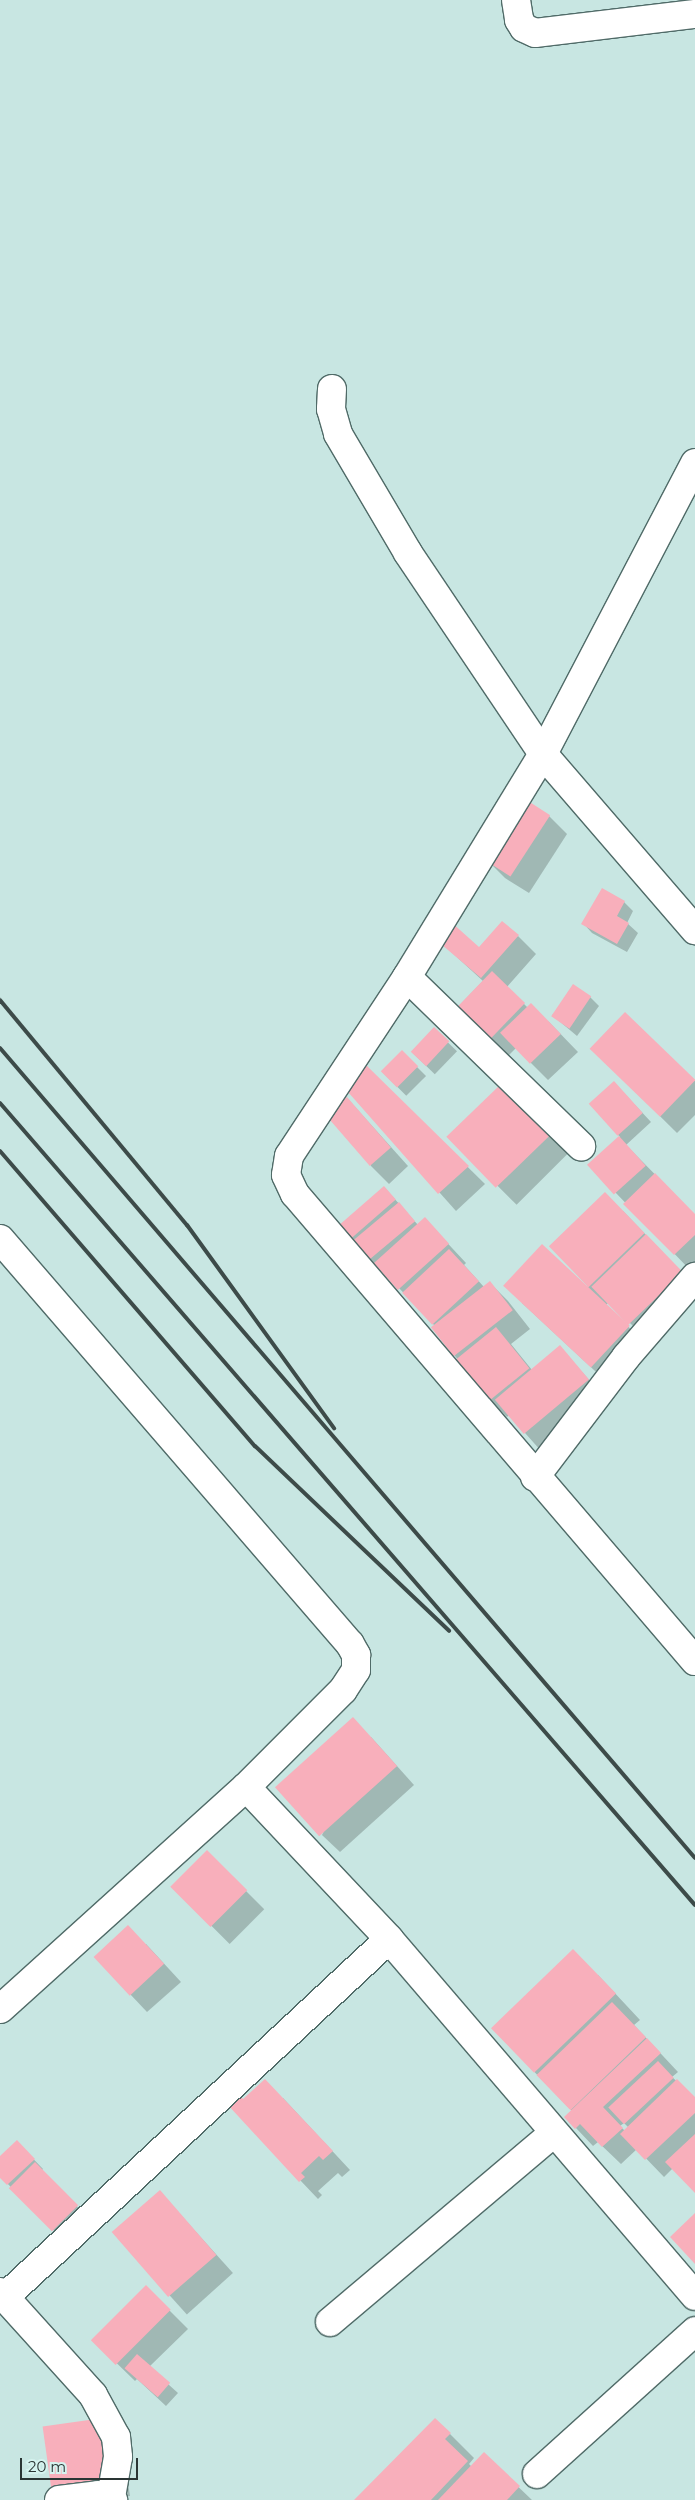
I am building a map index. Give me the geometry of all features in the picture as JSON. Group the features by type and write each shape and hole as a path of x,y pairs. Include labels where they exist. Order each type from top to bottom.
{"street":[{"path":"516,0 519,20 524,28 535,33 695,14"},
{"path":"332,389 331,409 338,434 408,554 543,754 695,930"},
{"path":"695,464 543,754 407,977 289,1156 286,1175 295,1194 535,1477 695,1661"},
{"path":"407,977 581,1146"},
{"path":"0,1239 350,1644 356,1655 356,1670 343,1690 246,1787 0,2009"},
{"path":"535,1477 626,1357 695,1277"},
{"path":"246,1787 389,1939 695,2296"},
{"path":"60,2500 98,2495 112,2498 118,2457 116,2437 93,2395 3,2294 389,1939"},
{"path":"330,2322 554,2132"},
{"path":"537,2474 695,2331"}],"building":[{"path":"525,799 550,815 510,877 485,860"},
{"path":"602,888 625,901 617,916 629,923 617,944 581,924"},
{"path":"502,921 519,935 481,978 435,939 451,922 479,947"},
{"path":"492,971 525,1003 484,1045 451,1013"},
{"path":"573,984 591,996 569,1029 551,1016"},
{"path":"531,1003 561,1034 530,1064 500,1033"},
{"path":"625,1012 695,1080 660,1117 590,1049"},
{"path":"434,1027 449,1041 426,1066 411,1052"},
{"path":"402,1050 418,1066 397,1087 381,1071"},
{"path":"365,1064 469,1166 438,1194 348,1092"},
{"path":"614,1081 643,1113 618,1136 589,1104"},
{"path":"501,1084 550,1135 496,1188 446,1137"},
{"path":"347,1097 391,1148 370,1166 326,1115"},
{"path":"619,1136 646,1166 614,1194 587,1165"},
{"path":"655,1173 695,1214 695,1235 674,1255 623,1204"},
{"path":"384,1186 396,1200 347,1242 335,1229"},
{"path":"605,1192 645,1233 588,1287 549,1246"},
{"path":"399,1202 415,1221 365,1263 349,1244"},
{"path":"425,1217 449,1244 398,1290 374,1263"},
{"path":"646,1234 683,1272 628,1325 591,1287"},
{"path":"542,1244 630,1326 591,1368 503,1286"},
{"path":"449,1249 479,1281 432,1325 402,1293"},
{"path":"490,1281 513,1310 454,1356 431,1327"},
{"path":"496,1327 529,1368 489,1401 456,1360"},
{"path":"560,1345 589,1379 524,1434 495,1400"},
{"path":"353,1717 397,1766 319,1836 275,1787"},
{"path":"207,1850 247,1890 211,1927 170,1887"},
{"path":"128,1925 164,1964 130,1996 94,1957"},
{"path":"573,1949 616,1994 534,2073 491,2028"},
{"path":"612,2002 646,2037 571,2110 536,2075"},
{"path":"647,2038 661,2053 603,2107 623,2128 602,2147 580,2124 575,2129 564,2117"},
{"path":"658,2061 674,2078 624,2124 608,2107"},
{"path":"265,2079 333,2151 323,2160 319,2156 301,2173 305,2177 299,2182 227,2104 238,2094 243,2099"},
{"path":"677,2079 695,2097 695,2113 645,2160 620,2134"},
{"path":"695,2134 695,2193 665,2162"},
{"path":"17,2140 35,2159 7,2185 0,2178 0,2156"},
{"path":"35,2162 78,2205 52,2231 9,2188"},
{"path":"160,2190 216,2255 168,2297 112,2232"},
{"path":"695,2213 695,2264 670,2237"},
{"path":"146,2285 171,2310 116,2365 91,2340"},
{"path":"137,2354 170,2383 158,2397 125,2368"},
{"path":"103,2418 112,2479 51,2488 43,2426"},
{"path":"435,2418 451,2433 445,2439 468,2461 431,2500 354,2500"},
{"path":"484,2452 520,2486 507,2500 438,2500"}],"railway":[{"path":"0,1000 187,1225 334,1428"},
{"path":"0,1048 695,1858"},
{"path":"0,1103 695,1905"},
{"path":"0,1151 255,1446 449,1631"}]}
